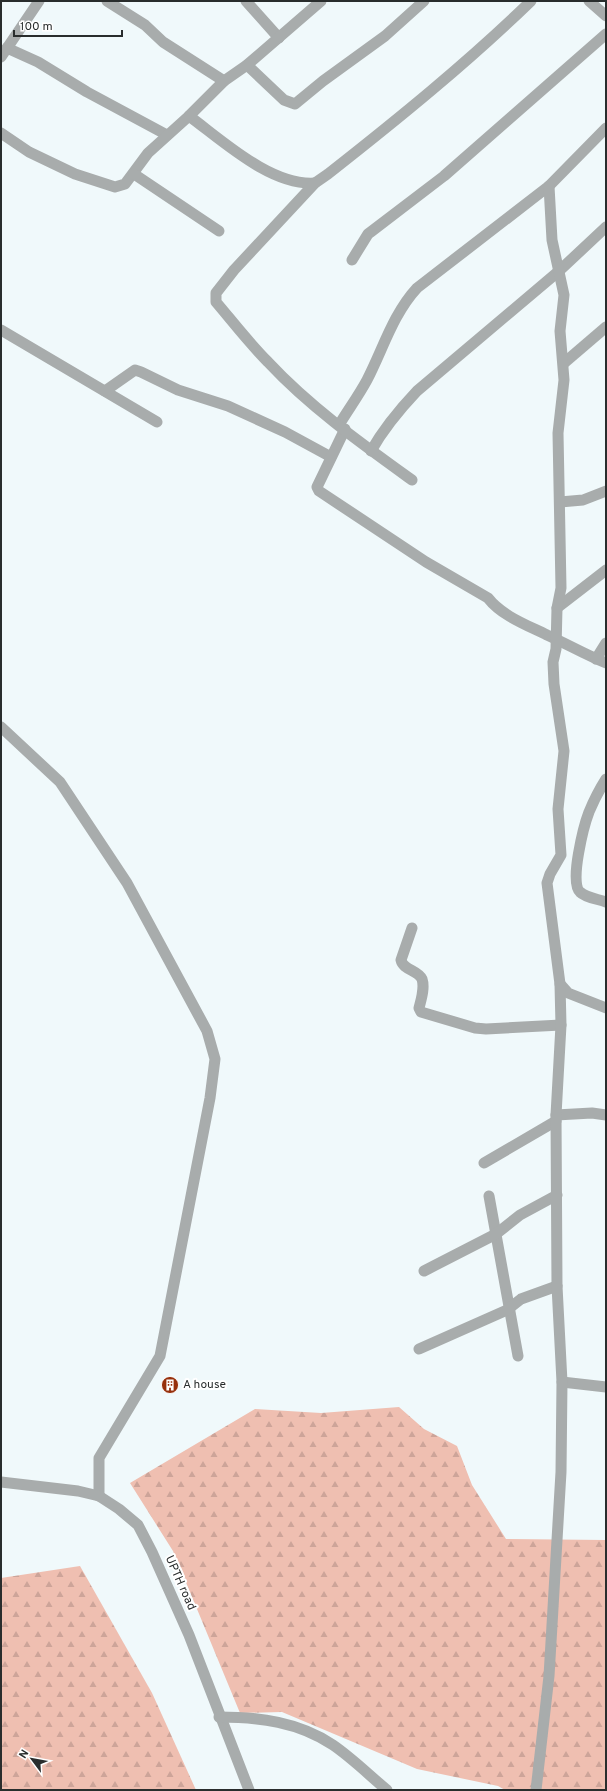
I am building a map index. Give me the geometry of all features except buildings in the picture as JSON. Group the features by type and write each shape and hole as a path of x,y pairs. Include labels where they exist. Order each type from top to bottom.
{"street":[{"path":"39,1 4,53 38,62 87,92 167,135"},
{"path":"107,1 145,25 163,42 224,81"},
{"path":"246,1 279,38"},
{"path":"1,133 29,152 75,174 115,187 125,184 134,174 148,153 189,116 224,81 247,65 321,1"},
{"path":"247,65 284,100 295,104 323,81 385,36 424,1"},
{"path":"412,480 371,451 316,407 268,362 214,298 216,293 234,270 315,183 427,95 496,35 531,1"},
{"path":"589,1 604,11"},
{"path":"352,260 368,234 444,176 606,34"},
{"path":"189,116 253,163 275,174 304,184 315,183"},
{"path":"606,128 549,186 417,288 411,295 387,334 367,380 342,427 317,487 320,491 426,562 488,598 495,607 534,630 601,661 606,643"},
{"path":"134,174 219,231"},
{"path":"536,1790 549,1676 561,1472 562,1382 557,1286 556,1118 561,1025 560,984 547,883 550,874 561,855 558,809 564,750 554,684 553,662 556,649 557,608 561,588 558,433 564,380 564,363 560,331 564,295 552,240 549,186"},
{"path":"371,451 383,430 397,411 417,391 559,271 606,227"},
{"path":"564,363 606,327"},
{"path":"1,330 157,422"},
{"path":"105,391 135,370 178,390 228,406 285,432 330,457"},
{"path":"560,502 583,500 606,491"},
{"path":"557,608 606,570"},
{"path":"1,726 60,782 127,883 207,1031 215,1059 210,1098 160,1356 99,1458 99,1496"},
{"path":"606,779 597,792 588,814 580,846 576,886 579,892 606,902"},
{"path":"412,928 401,960 404,966 420,977 422,981 422,994 419,1008 421,1012 475,1028 486,1029 561,1025"},
{"path":"560,984 568,992 606,1008"},
{"path":"484,1163 556,1118 586,1113 606,1115"},
{"path":"424,1271 496,1234 520,1215 557,1195"},
{"path":"489,1196 518,1356"},
{"path":"419,1349 507,1310 521,1299 557,1286"},
{"path":"562,1382 606,1387"},
{"name":"UPTH road","path":"1,1482 70,1490 99,1496 119,1509 138,1525 152,1552 189,1635 219,1717 248,1787"},
{"path":"219,1717 247,1717 279,1721 305,1730 333,1745 387,1790"}],"green space":[{"path":"399,1407 424,1429 457,1446 472,1485 506,1539 606,1540 606,1790 505,1790 498,1786 417,1769 282,1712 240,1713 173,1551 130,1483 255,1409 321,1413"},
{"path":"80,1566 152,1693 196,1790 1,1790 1,1578"}],"place":[{"name":"A house","path":"170,1385"}]}
